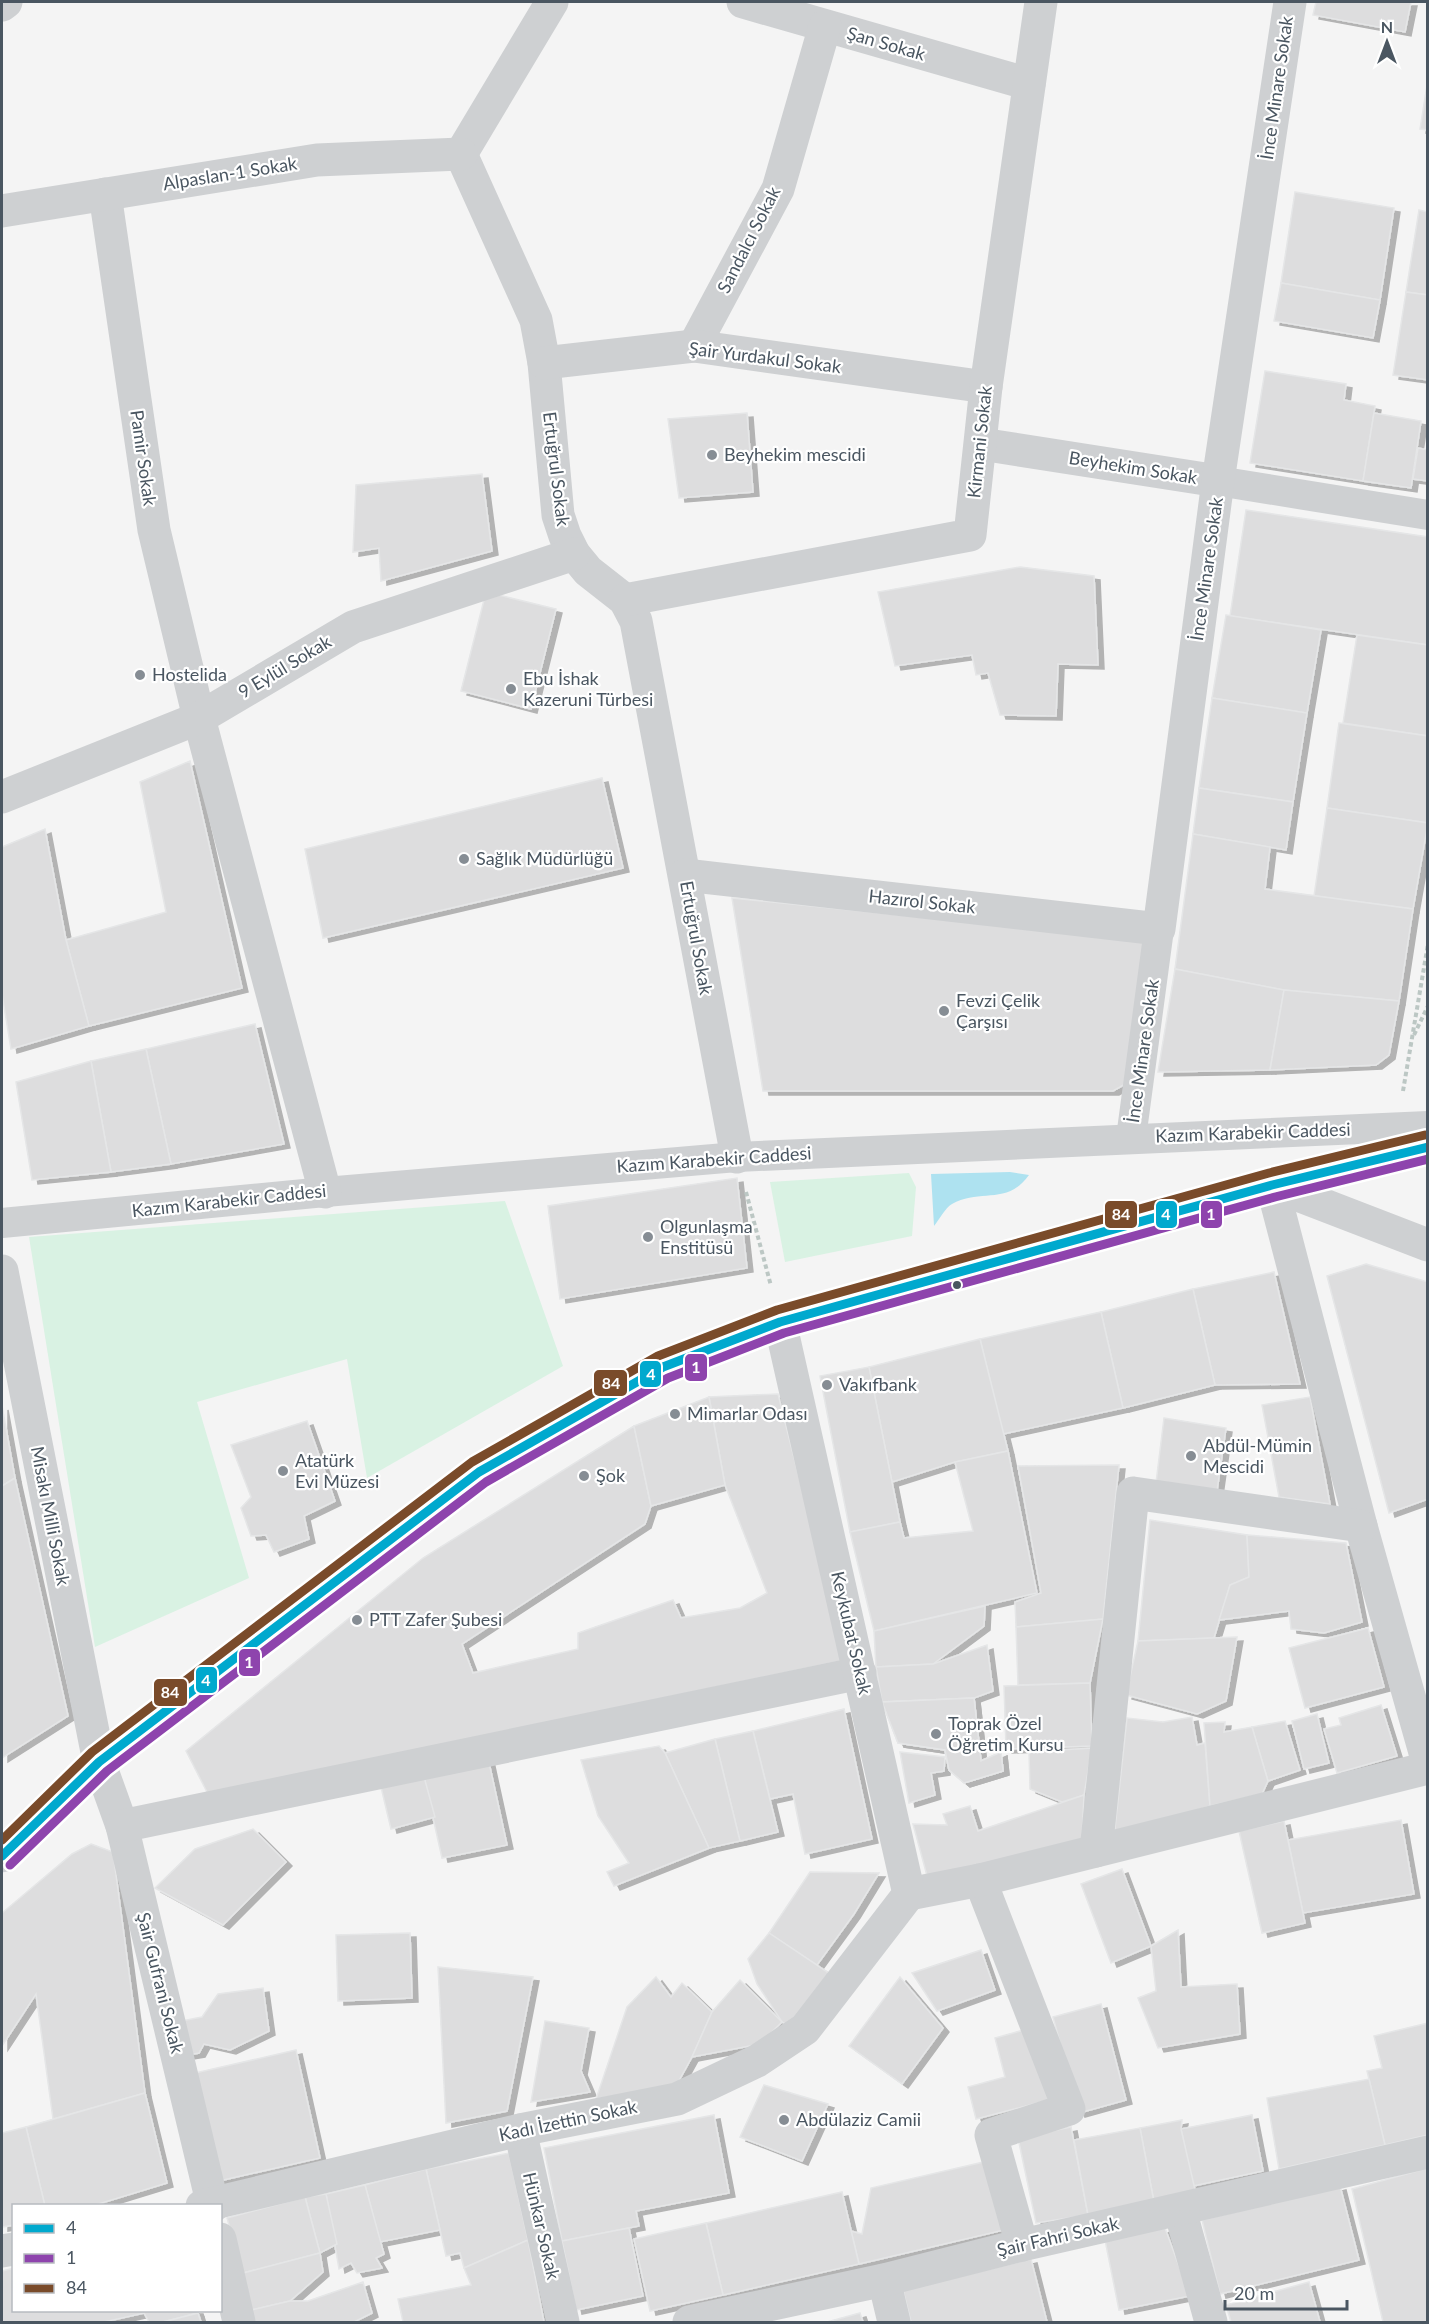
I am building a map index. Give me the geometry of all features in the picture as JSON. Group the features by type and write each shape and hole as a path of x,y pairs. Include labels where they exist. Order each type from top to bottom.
{"main road":[{"path":"2,1856 99,1762 479,1472 663,1367 780,1322 1272,1185 1428,1147"}],"street":[{"path":"2,5 6,2"},
{"path":"461,154 552,2"},
{"name":"Şan Sokak","path":"743,2 1029,84"},
{"name":"Kirmani Sokak","path":"625,600 970,535 986,387 1041,2"},
{"name":"İnce Minare Sokak","path":"1131,1138 1218,481 1290,2"},
{"name":"Sandalcı Sokak","path":"694,346 778,189 825,26"},
{"name":"Alpaslan-1 Sokak","path":"2,211 318,160 461,154"},
{"name":"Ertuğrul Sokak","path":"461,154 536,321 544,363 558,514 565,536 574,554 588,571 625,600 636,621 736,1157"},
{"name":"Pamir Sokak","path":"105,194 153,530 199,718 325,1192"},
{"name":"Şair Yurdakul Sokak","path":"544,363 694,346 986,387"},
{"name":"Beyhekim Sokak","path":"981,444 1428,515"},
{"name":"9 Eylül Sokak","path":"2,797 199,718 353,627 574,554"},
{"name":"Hazırol Sokak","path":"685,875 1159,929"},
{"name":"Kazım Karabekir Caddesi","path":"2,1223 325,1192 736,1157 1428,1126"},
{"path":"1272,1185 1428,1245"},
{"path":"1272,1185 1361,1527 1428,1763"},
{"name":"Misakı Milli Sokak","path":"2,1271 99,1762"},
{"name":"Keykubat Sokak","path":"780,1322 909,1894"},
{"path":"1096,1851 1133,1493 1361,1527"},
{"path":"122,1826 860,1672"},
{"name":"Şair Gufrani Sokak","path":"99,1762 122,1826 209,2204"},
{"path":"909,1894 980,1880 1428,1768"},
{"path":"980,1880 1069,2109 991,2135 1022,2245"},
{"name":"Kadı İzettin Sokak","path":"213,2204 519,2130 677,2099 758,2061 805,2030 909,1894"},
{"name":"Hünkar Sokak","path":"519,2130 563,2322"},
{"name":"Şair Fahri Sokak","path":"689,2322 884,2280 1022,2245 1428,2152"},
{"path":"1180,2210 1211,2322"},
{"path":"222,2248 239,2322"},
{"path":"884,2280 894,2322"}],"path":[{"path":"1401,1101 1428,944"},
{"path":"1411,1042 1428,1006"},
{"path":"736,1157 780,1322"}],"green space":[{"path":"909,1173 916,1187 912,1236 785,1262 770,1182"},
{"path":"505,1201 563,1366 367,1478 347,1359 197,1402 249,1578 95,1647 29,1237"}],"water":[{"path":"1010,1172 1029,1175 1021,1184 1002,1194 962,1199 952,1204 934,1226 931,1174"}],"building":[{"path":"1316,2 1411,2 1405,32 1313,15"},
{"path":"1428,79 1428,130 1420,129"},
{"path":"1295,192 1394,208 1380,300 1281,283"},
{"path":"1419,210 1428,212 1428,295 1406,292"},
{"path":"1281,283 1380,300 1373,338 1274,321"},
{"path":"1406,292 1428,295 1428,380 1393,375"},
{"path":"1265,371 1346,384 1344,400 1375,406 1363,481 1250,463"},
{"name":"Beyhekim mescidi","path":"747,413 753,492 679,498 668,419"},
{"path":"1374,413 1421,421 1411,488 1363,481"},
{"path":"1418,448 1428,450 1428,481 1413,479"},
{"path":"482,474 492,551 381,581 379,548 353,552 356,485"},
{"path":"1246,510 1428,537 1428,645 1230,616"},
{"path":"1020,567 1094,576 1098,665 1058,664 1056,716 1000,715 988,673 976,675 972,655 895,666 878,592"},
{"path":"486,592 556,609 531,709 461,691"},
{"path":"1226,615 1321,630 1307,713 1212,698"},
{"path":"1357,635 1428,645 1428,736 1343,723"},
{"path":"1212,698 1307,713 1293,802 1199,788"},
{"path":"1339,723 1428,736 1428,823 1327,808"},
{"path":"190,761 242,988 89,1026 66,940 166,912 140,782"},
{"name":"Sağlık Müdürlüğü","path":"602,778 623,868 323,938 305,849"},
{"path":"1199,788 1293,802 1286,850 1193,834"},
{"path":"1327,808 1428,823 1413,909 1314,896"},
{"path":"45,829 66,940 89,1026 11,1049 2,994 2,847"},
{"path":"1193,834 1270,847 1265,889 1413,909 1399,1001 1284,990 1175,969"},
{"name":"Fevzi Çelik Çarşısı","path":"732,898 1146,940 1129,1082 1113,1091 763,1091"},
{"path":"1175,969 1284,990 1270,1070 1158,1072"},
{"path":"1284,990 1399,1001 1389,1055 1376,1065 1270,1070"},
{"path":"255,1024 284,1144 171,1164 146,1049"},
{"path":"146,1049 171,1164 111,1172 91,1061"},
{"path":"91,1061 111,1172 32,1180 16,1082"},
{"name":"Olgunlaşma Enstitüsü","path":"737,1178 747,1268 560,1299 548,1206"},
{"path":"1366,1264 1428,1282 1428,1499 1389,1513 1327,1276"},
{"path":"1274,1272 1300,1384 1215,1385 1193,1289"},
{"path":"1193,1289 1215,1385 1123,1408 1101,1312"},
{"path":"1101,1312 1123,1408 1003,1434 980,1339"},
{"path":"980,1339 1008,1451 955,1462 892,1482 869,1367"},
{"path":"869,1367 900,1522 850,1532 820,1376"},
{"path":"778,1394 845,1660 208,1794 186,1751 423,1558 634,1426 651,1506 645,1524 462,1644 473,1673 578,1649 578,1633 673,1600 681,1618 740,1608 767,1593 725,1485 709,1397"},
{"path":"709,1397 725,1485 651,1506 634,1426"},
{"path":"1310,1397 1330,1504 1279,1497 1262,1405"},
{"path":"2,1406 15,1478 2,1486"},
{"name":"Abdül-Mümin Mescidi","path":"1164,1418 1226,1428 1216,1498 1156,1483"},
{"name":"Atatürk Evi Müzesi","path":"307,1421 335,1501 304,1516 309,1539 274,1552 266,1535 251,1536 241,1508 251,1497 231,1445"},
{"path":"1008,1451 1037,1593 874,1631 850,1532 900,1522 904,1538 973,1531 955,1462"},
{"path":"1119,1465 1103,1619 1016,1627 1015,1602 1041,1593 1018,1466"},
{"path":"15,1478 68,1716 2,1758 2,1486"},
{"path":"1150,1520 1247,1535 1249,1577 1230,1585 1214,1638 1138,1641"},
{"path":"1247,1535 1346,1543 1362,1622 1324,1633 1291,1629 1289,1611 1219,1620 1230,1585 1249,1577"},
{"path":"985,1606 984,1626 933,1664 876,1667 874,1631"},
{"path":"1103,1619 1090,1683 1018,1685 1016,1627"},
{"path":"1368,1628 1384,1687 1305,1708 1289,1648"},
{"path":"1237,1637 1226,1701 1197,1714 1126,1695 1138,1641"},
{"name":"Toprak Özel Öğretim Kursu","path":"987,1645 993,1691 974,1698 882,1702 876,1667 933,1664"},
{"path":"1090,1683 1092,1746 1006,1749 1004,1686"},
{"name":"Toprak Özel Öğretim Kursu","path":"974,1698 981,1761 1001,1752 1003,1771 964,1783 949,1770 945,1750 898,1743 882,1702"},
{"name":"Toprak Özel Öğretim Kursu","path":"974,1698 981,1761 1001,1752 1003,1771 964,1783 949,1770 945,1750 898,1743 882,1702"},
{"path":"1381,1705 1397,1756 1337,1773 1324,1729 1341,1725 1339,1718"},
{"path":"844,1709 872,1839 805,1854 793,1794 770,1799 753,1731"},
{"path":"1317,1714 1329,1763 1304,1769 1292,1721"},
{"path":"1192,1717 1197,1745 1205,1743 1210,1806 1114,1837 1127,1718 1163,1722"},
{"path":"1285,1721 1300,1770 1268,1781 1252,1727"},
{"path":"1225,1722 1224,1732 1252,1727 1268,1781 1262,1794 1210,1806 1204,1723"},
{"path":"753,1731 778,1832 740,1841 715,1739"},
{"path":"715,1739 740,1841 709,1848 665,1753"},
{"path":"659,1746 665,1753 709,1848 614,1886 607,1872 629,1863 598,1816 581,1760"},
{"path":"1092,1748 1084,1795 1062,1802 1030,1789 1029,1752"},
{"path":"900,1752 945,1757 944,1771 931,1773 935,1795 909,1803"},
{"path":"488,1758 507,1845 442,1858 423,1773"},
{"path":"423,1773 435,1817 391,1829 380,1783"},
{"path":"1084,1795 1082,1839 929,1883 913,1824 947,1825 943,1814 970,1806 978,1831"},
{"path":"1401,1820 1414,1894 1303,1913 1288,1840"},
{"path":"1284,1821 1305,1923 1262,1933 1239,1831"},
{"path":"253,1829 286,1862 223,1925 155,1888 195,1849"},
{"path":"91,1844 113,1852 145,2093 53,2119 36,1994 2,2046 2,1913 72,1854"},
{"path":"1122,1869 1151,1946 1111,1963 1081,1884"},
{"path":"810,1872 879,1873 854,1914 817,1965 769,1933"},
{"path":"1178,1930 1181,1987 1237,1984 1240,2034 1158,2048 1138,1998 1156,1991 1151,1946"},
{"path":"410,1933 412,1998 338,2001 336,1935"},
{"path":"769,1933 830,1974 793,2028 782,2022 757,1984 748,1959"},
{"path":"981,1950 995,1990 937,2011 912,1973"},
{"path":"438,1967 533,1977 507,2111 446,2123"},
{"path":"656,1977 671,1997 682,1983 712,2012 692,2057 676,2086 596,2099 627,2007"},
{"path":"900,1977 943,2028 902,2084 849,2046"},
{"path":"740,1980 782,2022 760,2044 692,2057 712,2012"},
{"path":"263,1988 269,2031 230,2050 204,2044 199,2053 188,2055 181,2021 202,2017 218,1994"},
{"path":"1101,2004 1126,2100 1079,2113 1053,2017"},
{"path":"545,2021 589,2028 581,2071 590,2092 531,2102"},
{"path":"1428,2023 1428,2135 1385,2145 1367,2071 1382,2068 1374,2036"},
{"path":"1031,2028 1049,2100 976,2119 968,2087 1005,2077 995,2038"},
{"path":"296,2050 320,2158 219,2181 195,2073"},
{"path":"1369,2079 1385,2145 1279,2169 1267,2098"},
{"name":"Abdülaziz Camii","path":"764,2085 828,2104 802,2161 740,2137"},
{"path":"145,2093 167,2183 99,2204 45,2204 26,2127"},
{"path":"714,2115 729,2193 636,2211 639,2226 562,2241 544,2148"},
{"path":"1252,2115 1263,2171 1193,2186 1181,2129"},
{"path":"1182,2120 1181,2129 1196,2194 1154,2202 1140,2128"},
{"path":"26,2127 45,2204 12,2204 12,2225 2,2227 2,2133"},
{"path":"1071,2127 1088,2215 1036,2223 1018,2138"},
{"path":"1140,2128 1154,2202 1088,2215 1074,2140"},
{"path":"509,2153 528,2240 464,2268 460,2253 446,2256 426,2169"},
{"path":"988,2161 1004,2230 859,2264 851,2231 862,2234 871,2188"},
{"path":"1428,2168 1428,2322 1383,2322 1352,2189"},
{"path":"426,2169 440,2230 380,2242 365,2185"},
{"path":"365,2185 384,2254 376,2258 382,2268 357,2273 351,2263 339,2269 326,2194"},
{"path":"1340,2186 1359,2260 1220,2294 1202,2220"},
{"path":"842,2192 859,2264 723,2295 706,2223"},
{"path":"326,2194 337,2244 320,2253 305,2197"},
{"path":"305,2197 320,2253 243,2273 227,2218"},
{"path":"706,2223 723,2295 650,2311 634,2239"},
{"path":"629,2228 643,2296 576,2310 562,2241"},
{"path":"1165,2228 1190,2296 1119,2310 1105,2240"},
{"path":"528,2240 544,2322 403,2322 398,2299 471,2285 464,2268"},
{"path":"320,2253 323,2272 290,2301 247,2311 243,2273"},
{"path":"1031,2259 1047,2322 911,2322 903,2290"},
{"path":"12,2268 12,2312 198,2313 163,2322 149,2322 144,2313 104,2322 2,2322 2,2271"},
{"path":"363,2282 372,2313 354,2322 250,2322 247,2311 290,2301 308,2301"},
{"path":"1309,2282 1320,2322 1231,2322 1226,2305"},
{"path":"198,2313 201,2322 163,2322"},
{"path":"860,2313 863,2322 827,2322"}],"transit line":[{"name":"84","path":"2,1840 92,1752 472,1462 658,1356 777,1310 1269,1173 1425,1135"},
{"name":"4","path":"2,1856 99,1762 479,1472 663,1367 780,1322 1272,1185 1428,1147"},
{"name":"1","path":"10,1865 107,1771 486,1482 668,1378 784,1333 1275,1197 1428,1159"}],"place":[{"name":"Beyhekim mescidi","path":"712,455"},
{"name":"Hostelida","path":"140,675"},
{"name":"Ebu İshak Kazeruni Türbesi","path":"511,689"},
{"name":"Sağlık Müdürlüğü","path":"464,859"},
{"name":"Fevzi Çelik Çarşısı","path":"944,1011"},
{"name":"Olgunlaşma Enstitüsü","path":"648,1237"},
{"name":"Vakıfbank","path":"827,1385"},
{"name":"Mimarlar Odası","path":"675,1414"},
{"name":"Abdül-Mümin Mescidi","path":"1191,1456"},
{"name":"Atatürk Evi Müzesi","path":"283,1471"},
{"name":"Şok","path":"584,1476"},
{"name":"PTT Zafer Şubesi","path":"357,1620"},
{"name":"Toprak Özel Öğretim Kursu","path":"936,1734"},
{"name":"Abdülaziz Camii","path":"784,2120"}]}
